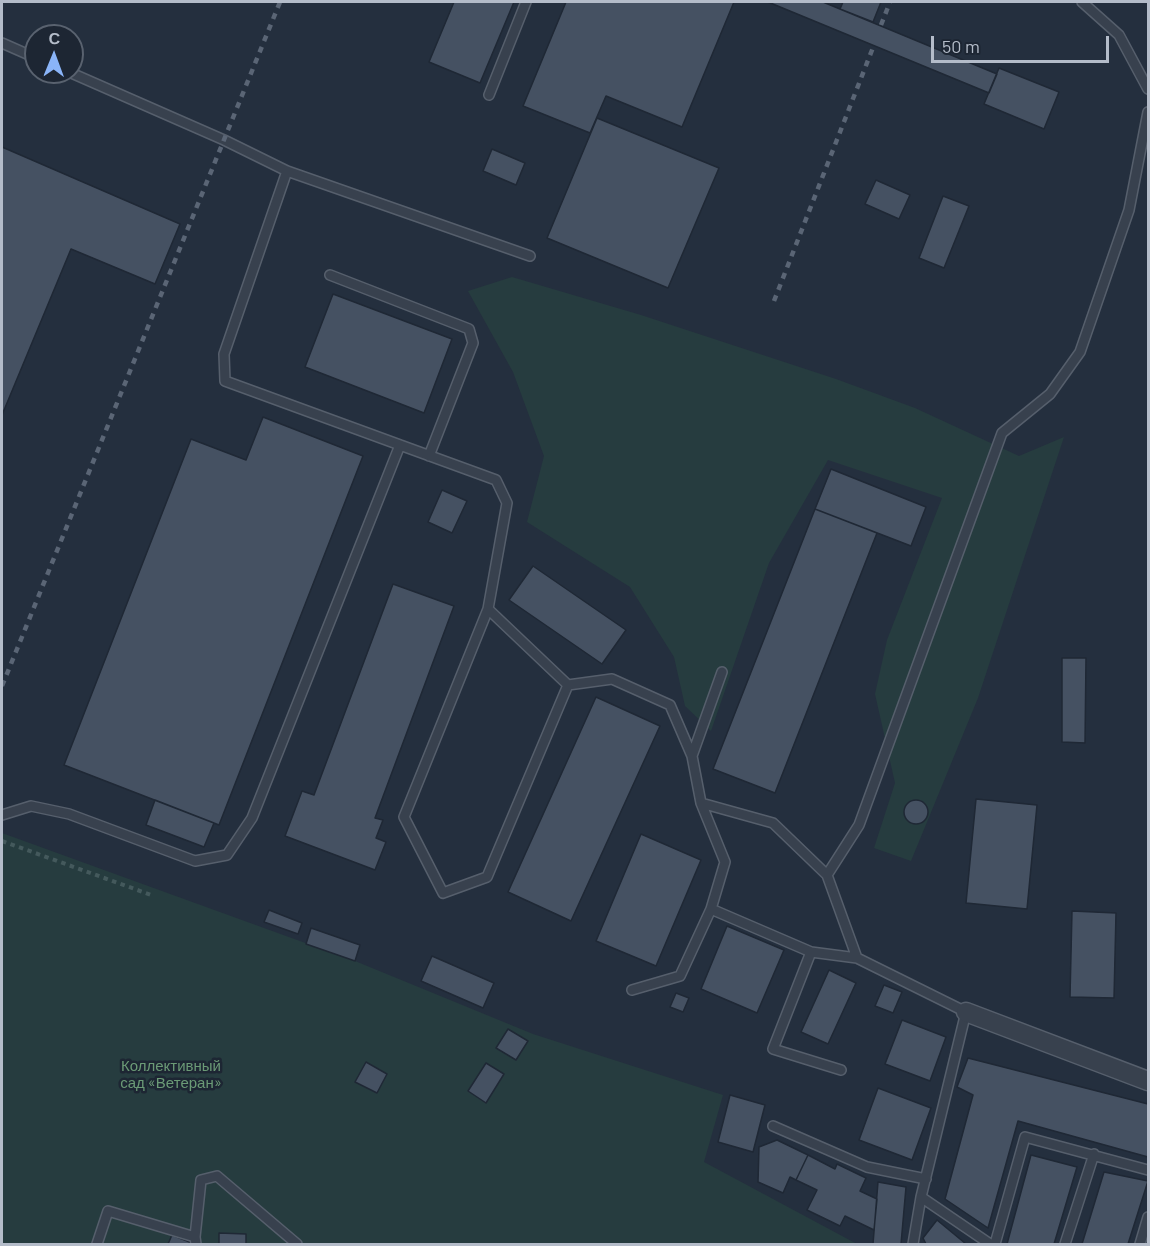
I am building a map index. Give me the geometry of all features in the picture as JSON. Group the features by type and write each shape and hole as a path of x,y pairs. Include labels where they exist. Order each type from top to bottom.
{"street":[{"path":"966,1012 1149,1081"}],"lane":[{"path":"489,95 526,2"},
{"path":"1082,2 1119,35 1149,89"},
{"path":"2,43 24,53"},
{"path":"84,79 224,140 286,171 530,256"},
{"path":"827,875 859,825 1002,433 1050,394 1080,352 1129,210 1149,112"},
{"path":"286,171 224,354 225,381 496,480 507,503 488,609 404,817 443,893 487,877 568,684"},
{"path":"330,275 469,329 473,343 429,456"},
{"path":"2,815 31,806 69,814 195,861 227,855 252,818 400,445"},
{"path":"488,609 568,684 612,679 670,705 692,756 701,803 725,862 711,909 680,976 632,990"},
{"path":"692,756 722,672"},
{"path":"701,803 773,822 827,875 857,958"},
{"path":"711,909 811,952 857,958 966,1012 921,1197 913,1245"},
{"path":"811,952 773,1049 841,1070"},
{"path":"773,1126 867,1167 926,1179"},
{"path":"995,1245 1025,1137 1149,1170"},
{"path":"1065,1245 1094,1154"},
{"path":"97,1245 108,1211 195,1241 201,1180 217,1176 297,1245"},
{"path":"921,1197 985,1243"},
{"path":"1140,1245 1149,1217"}],"path":[{"path":"2,841 154,896"}],"green space":[{"path":"512,277 641,315 836,379 915,408 1019,456 1064,437 978,698 911,861 874,848 895,783 875,694 887,640 942,498 828,460 769,563 711,731 685,706 674,657 630,587 527,522 544,456 513,372 468,291"},
{"name":"Коллективный сад «Ветеран»","path":"2,833 355,961 533,1034 723,1095 704,1162 857,1244 2,1244"}],"building":[{"path":"454,2 514,2 480,83 429,62"},
{"path":"566,2 734,2 682,127 606,96 590,133 523,106"},
{"path":"768,2 823,2 997,74 989,93"},
{"path":"843,2 881,2 873,22 840,9"},
{"path":"999,68 1059,92 1044,129 984,104"},
{"path":"597,118 719,168 668,288 547,238"},
{"path":"2,147 180,224 155,284 71,249 2,415"},
{"path":"492,149 525,163 516,185 483,171"},
{"path":"876,180 910,195 899,219 865,204"},
{"path":"943,196 969,206 944,268 919,258"},
{"path":"333,294 452,339 424,413 305,367"},
{"path":"263,417 363,456 219,825 64,765 191,439 246,460"},
{"path":"831,469 926,507 911,546 815,509"},
{"path":"442,490 467,501 452,533 428,522"},
{"path":"815,509 877,533 775,793 713,769"},
{"path":"533,566 626,630 602,664 509,600"},
{"path":"393,584 454,606 375,818 383,820 376,838 386,842 375,870 285,836 302,791 314,795"},
{"path":"1062,658 1086,658 1085,743 1062,742"},
{"path":"596,697 660,726 571,921 508,892"},
{"path":"976,799 1037,805 1027,909 966,903"},
{"path":"155,800 214,823 204,847 146,825"},
{"path":"916,800 924,804 928,812 924,820 916,824 908,820 904,812 908,804"},
{"path":"641,834 701,860 656,966 596,941"},
{"path":"269,910 302,923 298,934 264,922"},
{"path":"1072,911 1116,913 1114,998 1070,997"},
{"path":"727,926 784,950 757,1013 701,989"},
{"path":"311,928 360,945 355,961 306,944"},
{"path":"432,956 494,983 483,1008 421,981"},
{"path":"829,970 856,983 828,1044 801,1032"},
{"path":"884,985 902,992 893,1013 875,1006"},
{"path":"676,993 689,998 683,1012 670,1007"},
{"path":"902,1020 946,1037 930,1081 885,1064"},
{"path":"508,1029 528,1041 516,1060 496,1048"},
{"path":"968,1058 1148,1104 1148,1157 1018,1121 988,1228 945,1199 973,1095 957,1087"},
{"path":"366,1062 387,1074 377,1093 355,1082"},
{"path":"486,1063 504,1074 486,1103 468,1091"},
{"path":"878,1088 931,1108 912,1160 859,1140"},
{"path":"730,1095 765,1105 753,1152 718,1142"},
{"path":"777,1140 808,1155 796,1180 790,1177 783,1193 758,1182 759,1147"},
{"path":"808,1155 835,1169 837,1164 866,1178 860,1191 877,1199 874,1230 845,1216 840,1226 807,1210 817,1190 796,1180"},
{"path":"1031,1155 1077,1167 1054,1244 1007,1244"},
{"path":"1104,1172 1148,1181 1128,1244 1082,1244"},
{"path":"878,1182 906,1187 901,1244 873,1244"},
{"path":"937,1220 966,1244 926,1244 923,1238"},
{"path":"219,1233 246,1234 246,1244 219,1244"},
{"path":"172,1235 192,1243 168,1244"}],"railway":[{"path":"2,686 280,2"},
{"path":"881,25 890,2"},
{"path":"774,301 874,45"}]}
